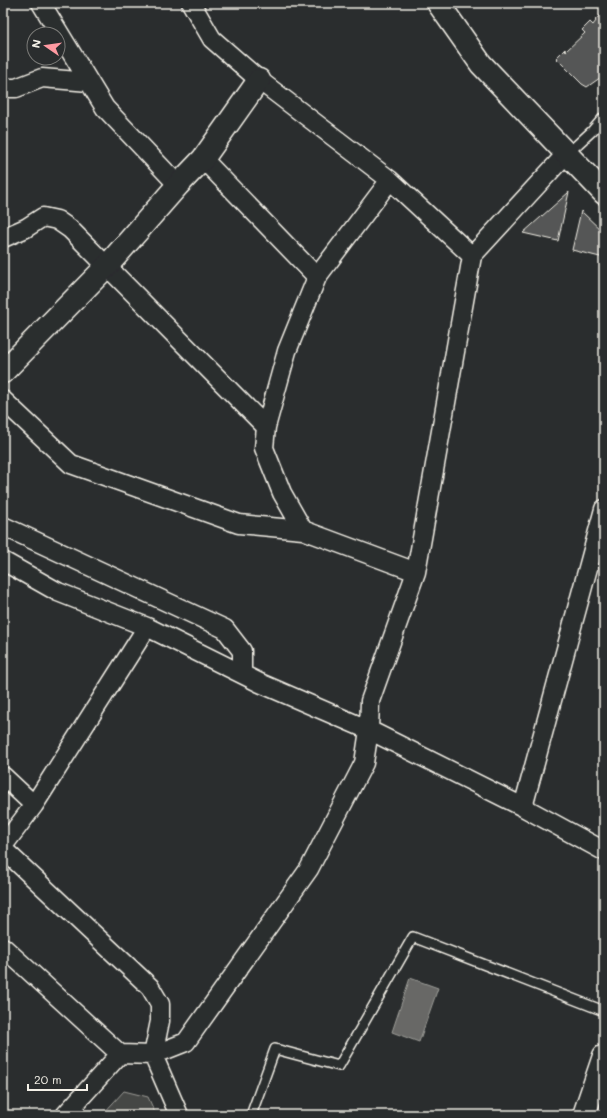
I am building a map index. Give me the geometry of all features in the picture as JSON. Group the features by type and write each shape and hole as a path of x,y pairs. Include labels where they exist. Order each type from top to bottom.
{"street":[{"path":"41,3 105,108 178,185"},
{"path":"192,3 212,39 259,80 390,180 472,256"},
{"path":"438,3 482,64 604,193"},
{"path":"3,88 16,88 42,78 89,82"},
{"path":"3,372 107,266 178,185 203,159 259,80"},
{"path":"3,947 120,1054 153,1055 186,1042 309,869 364,763 369,730 370,701 416,572 472,256 566,154"},
{"path":"203,159 317,277"},
{"path":"303,530 282,493 264,448 266,427 287,351 317,277 390,180"},
{"path":"3,238 26,228 43,217 57,220 70,229 266,427"},
{"path":"3,400 71,464 239,524 303,530 416,572"},
{"path":"522,807 604,510"},
{"path":"3,526 225,629 242,651 242,674"},
{"path":"3,561 58,592 147,626 267,687 369,730 522,807 604,851"},
{"path":"3,846 34,805 147,626"},
{"path":"3,776 34,805"},
{"path":"3,849 150,987 160,1004 160,1021 153,1055 179,1115"},
{"path":"65,1115 120,1054"},
{"path":"584,1115 604,1056"}],"lane":[{"path":"566,154 592,131 604,117"},
{"path":"252,1115 275,1049 339,1066 413,937 604,1011"}],"shaded area":[{"path":"410,978 438,988 419,1042 392,1032"},
{"path":"124,1091 148,1097 156,1115 102,1115"}],"building":[{"path":"604,12 604,75 587,87 582,84 556,58 565,49 566,51 585,33 582,30 590,22 593,25 596,21 595,20"},
{"path":"569,192 558,241 523,233"},
{"path":"581,211 604,233 604,258 572,250"}]}
